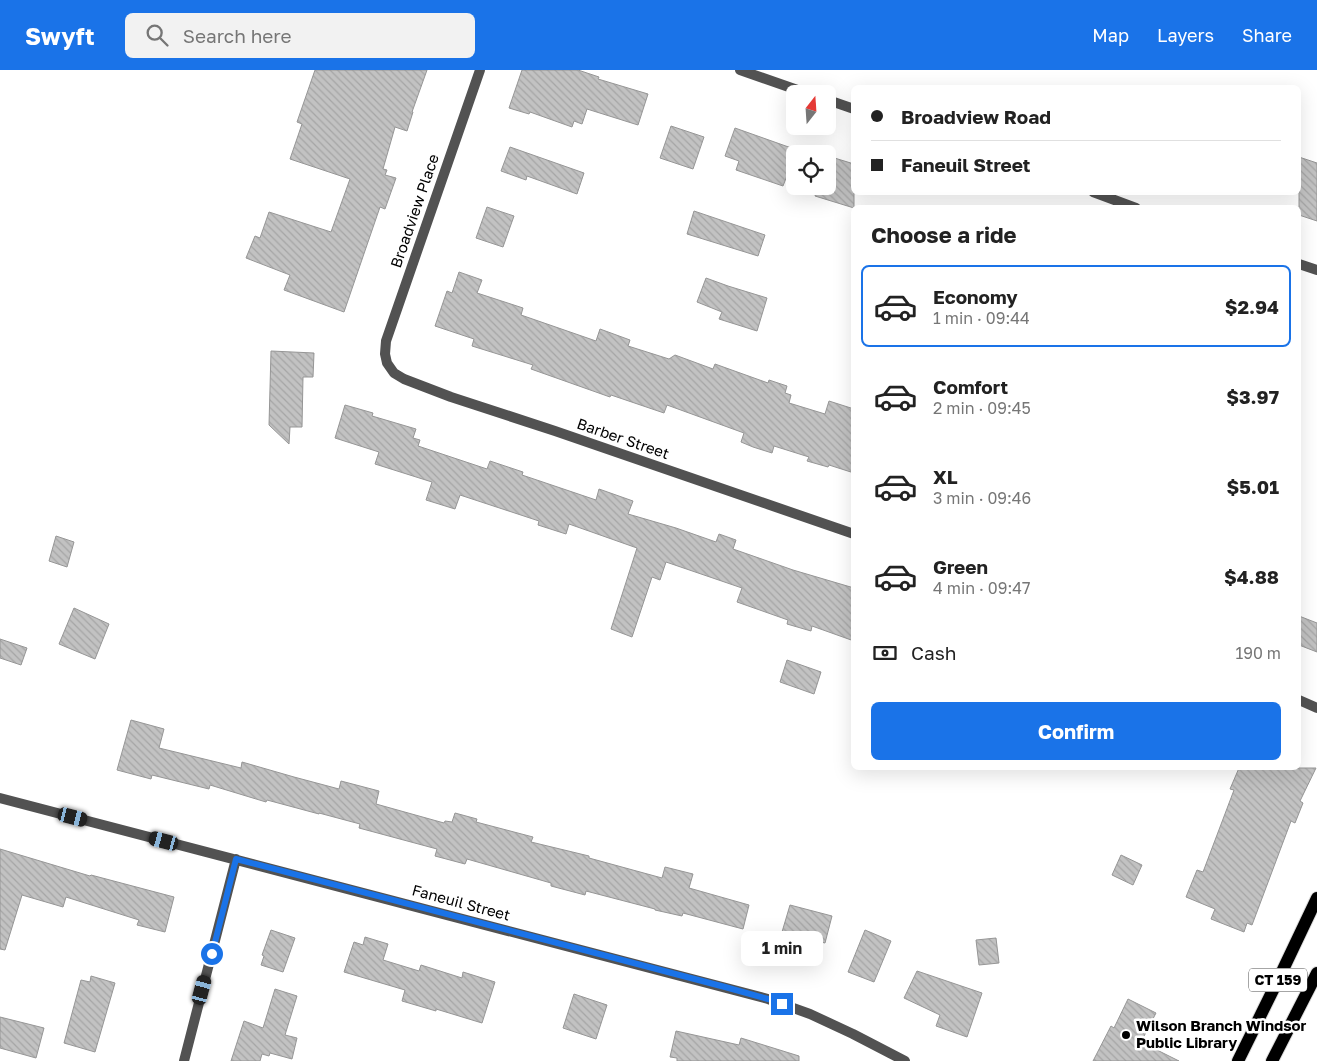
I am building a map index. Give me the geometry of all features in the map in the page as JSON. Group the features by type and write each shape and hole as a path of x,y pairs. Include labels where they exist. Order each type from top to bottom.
{"main road":[{"name":"CT 159","path":"1238,1061 1280,978 1317,898"},
{"name":"CT 159","path":"1272,1061 1317,972"}],"street":[{"name":"Broadview Place","path":"387,363 384,354 386,341 480,70"},
{"path":"740,70 786,86"},
{"path":"836,103 851,108"},
{"path":"1101,195 1128,205"},
{"path":"1301,265 1317,270"},
{"name":"Barber Street","path":"387,363 394,373 404,379 451,397 851,533"},
{"path":"1301,701 1317,708"},
{"name":"Faneuil Street","path":"0,798 768,999 810,1014 905,1061"},
{"path":"184,1061 236,859"}],"building":[{"path":"315,70 427,70 407,131 395,127 383,169 387,170 385,175 396,178 385,209 380,207 344,312 284,290 290,275 246,258 255,236 260,238 269,212 331,232 350,179 290,159 302,124 297,122"},
{"path":"522,70 578,70 599,77 598,79 648,94 638,125 587,109 582,124 574,121 572,127 530,112 529,114 509,108"},
{"path":"671,126 704,137 693,169 660,158"},
{"path":"735,128 786,146 786,178 783,186 736,170 739,161 725,156"},
{"path":"510,147 584,173 577,194 527,176 526,180 501,171"},
{"path":"836,158 851,163 851,195 854,195 854,205 851,205 851,207 815,196 836,195"},
{"path":"1301,158 1317,163 1317,221 1301,216 1301,205 1299,205 1299,195 1301,195"},
{"path":"487,207 514,216 503,247 476,238"},
{"path":"694,211 765,235 758,256 687,234"},
{"path":"459,272 482,280 477,293 523,308 521,315 596,341 600,329 630,340 628,346 669,359 675,355 713,369 715,364 768,383 769,380 787,386 785,393 791,395 789,403 825,414 829,401 851,408 851,472 807,461 809,457 774,446 772,453 753,447 741,442 744,433 667,405 664,413 611,395 610,397 531,369 533,365 472,346 474,339 435,326 447,291 452,293"},
{"path":"706,278 767,298 757,331 719,319 722,312 697,302"},
{"path":"271,351 314,353 313,377 303,377 302,427 290,427 289,444 269,425"},
{"path":"345,405 373,413 372,416 416,429 413,438 420,440 418,446 487,469 490,461 523,472 522,475 596,500 599,489 633,501 628,514 716,542 719,534 736,540 733,549 793,570 851,587 851,640 812,626 811,631 787,624 788,620 737,602 742,588 666,562 660,580 652,577 632,637 611,629 637,548 569,524 566,534 538,525 539,521 460,495 455,509 426,500 432,482 375,464 379,452 335,438"},
{"path":"56,536 74,542 67,567 49,561"},
{"path":"74,608 109,624 95,659 59,644"},
{"path":"1301,617 1317,623 1317,652 1301,646"},
{"path":"0,639 27,648 21,665 0,658"},
{"path":"787,660 821,672 814,694 780,682"},
{"path":"131,720 164,729 159,748 241,768 242,762 339,789 341,781 379,791 376,804 444,823 445,821 452,822 455,813 477,819 476,822 533,837 531,842 589,856 589,858 662,878 665,867 693,874 689,888 749,905 743,929 683,913 682,916 655,910 586,891 585,895 551,886 551,883 467,859 465,864 435,856 437,849 359,828 360,824 267,800 266,802 210,785 209,789 152,775 151,779 117,770"},
{"path":"1301,768 1316,768 1300,801 1303,803 1295,823 1291,821 1252,925 1247,923 1244,932 1211,919 1215,909 1186,897 1197,870 1203,872 1234,790 1230,789 1238,770 1301,770"},
{"path":"0,849 90,876 174,897 165,932 137,925 139,920 66,897 63,907 22,895 5,950 0,949"},
{"path":"1121,855 1142,865 1133,885 1112,875"},
{"path":"790,905 832,916 825,943 782,932"},
{"path":"271,930 295,938 283,972 261,965 264,956 262,955"},
{"path":"865,930 891,941 874,982 848,972"},
{"path":"365,937 388,944 383,960 419,971 421,965 462,978 463,972 495,982 482,1023 402,1001 405,990 344,972 354,942 363,945"},
{"path":"996,938 999,963 979,965 976,940"},
{"path":"917,971 982,993 967,1037 936,1026 940,1015 904,998"},
{"path":"91,976 115,983 95,1052 64,1043 81,980 90,982"},
{"path":"275,989 297,996 285,1035 297,1038 292,1059 270,1053 269,1056 262,1054 260,1061 231,1061 244,1021 263,1028"},
{"path":"574,994 607,1005 596,1039 563,1028"},
{"name":"Wilson Branch Windsor Public Library","path":"1128,999 1156,1013 1141,1042 1179,1061 1093,1061 1111,1026 1114,1028"},
{"path":"0,1017 44,1028 36,1058 0,1048"},
{"path":"676,1031 739,1045 741,1038 799,1056 799,1061 677,1061 677,1058 670,1057"}],"place":[{"name":"Wilson Branch Windsor Public Library","path":"1126,1035"}],"route":[{"path":"212,954 236,859 725,987 782,1004"}]}
